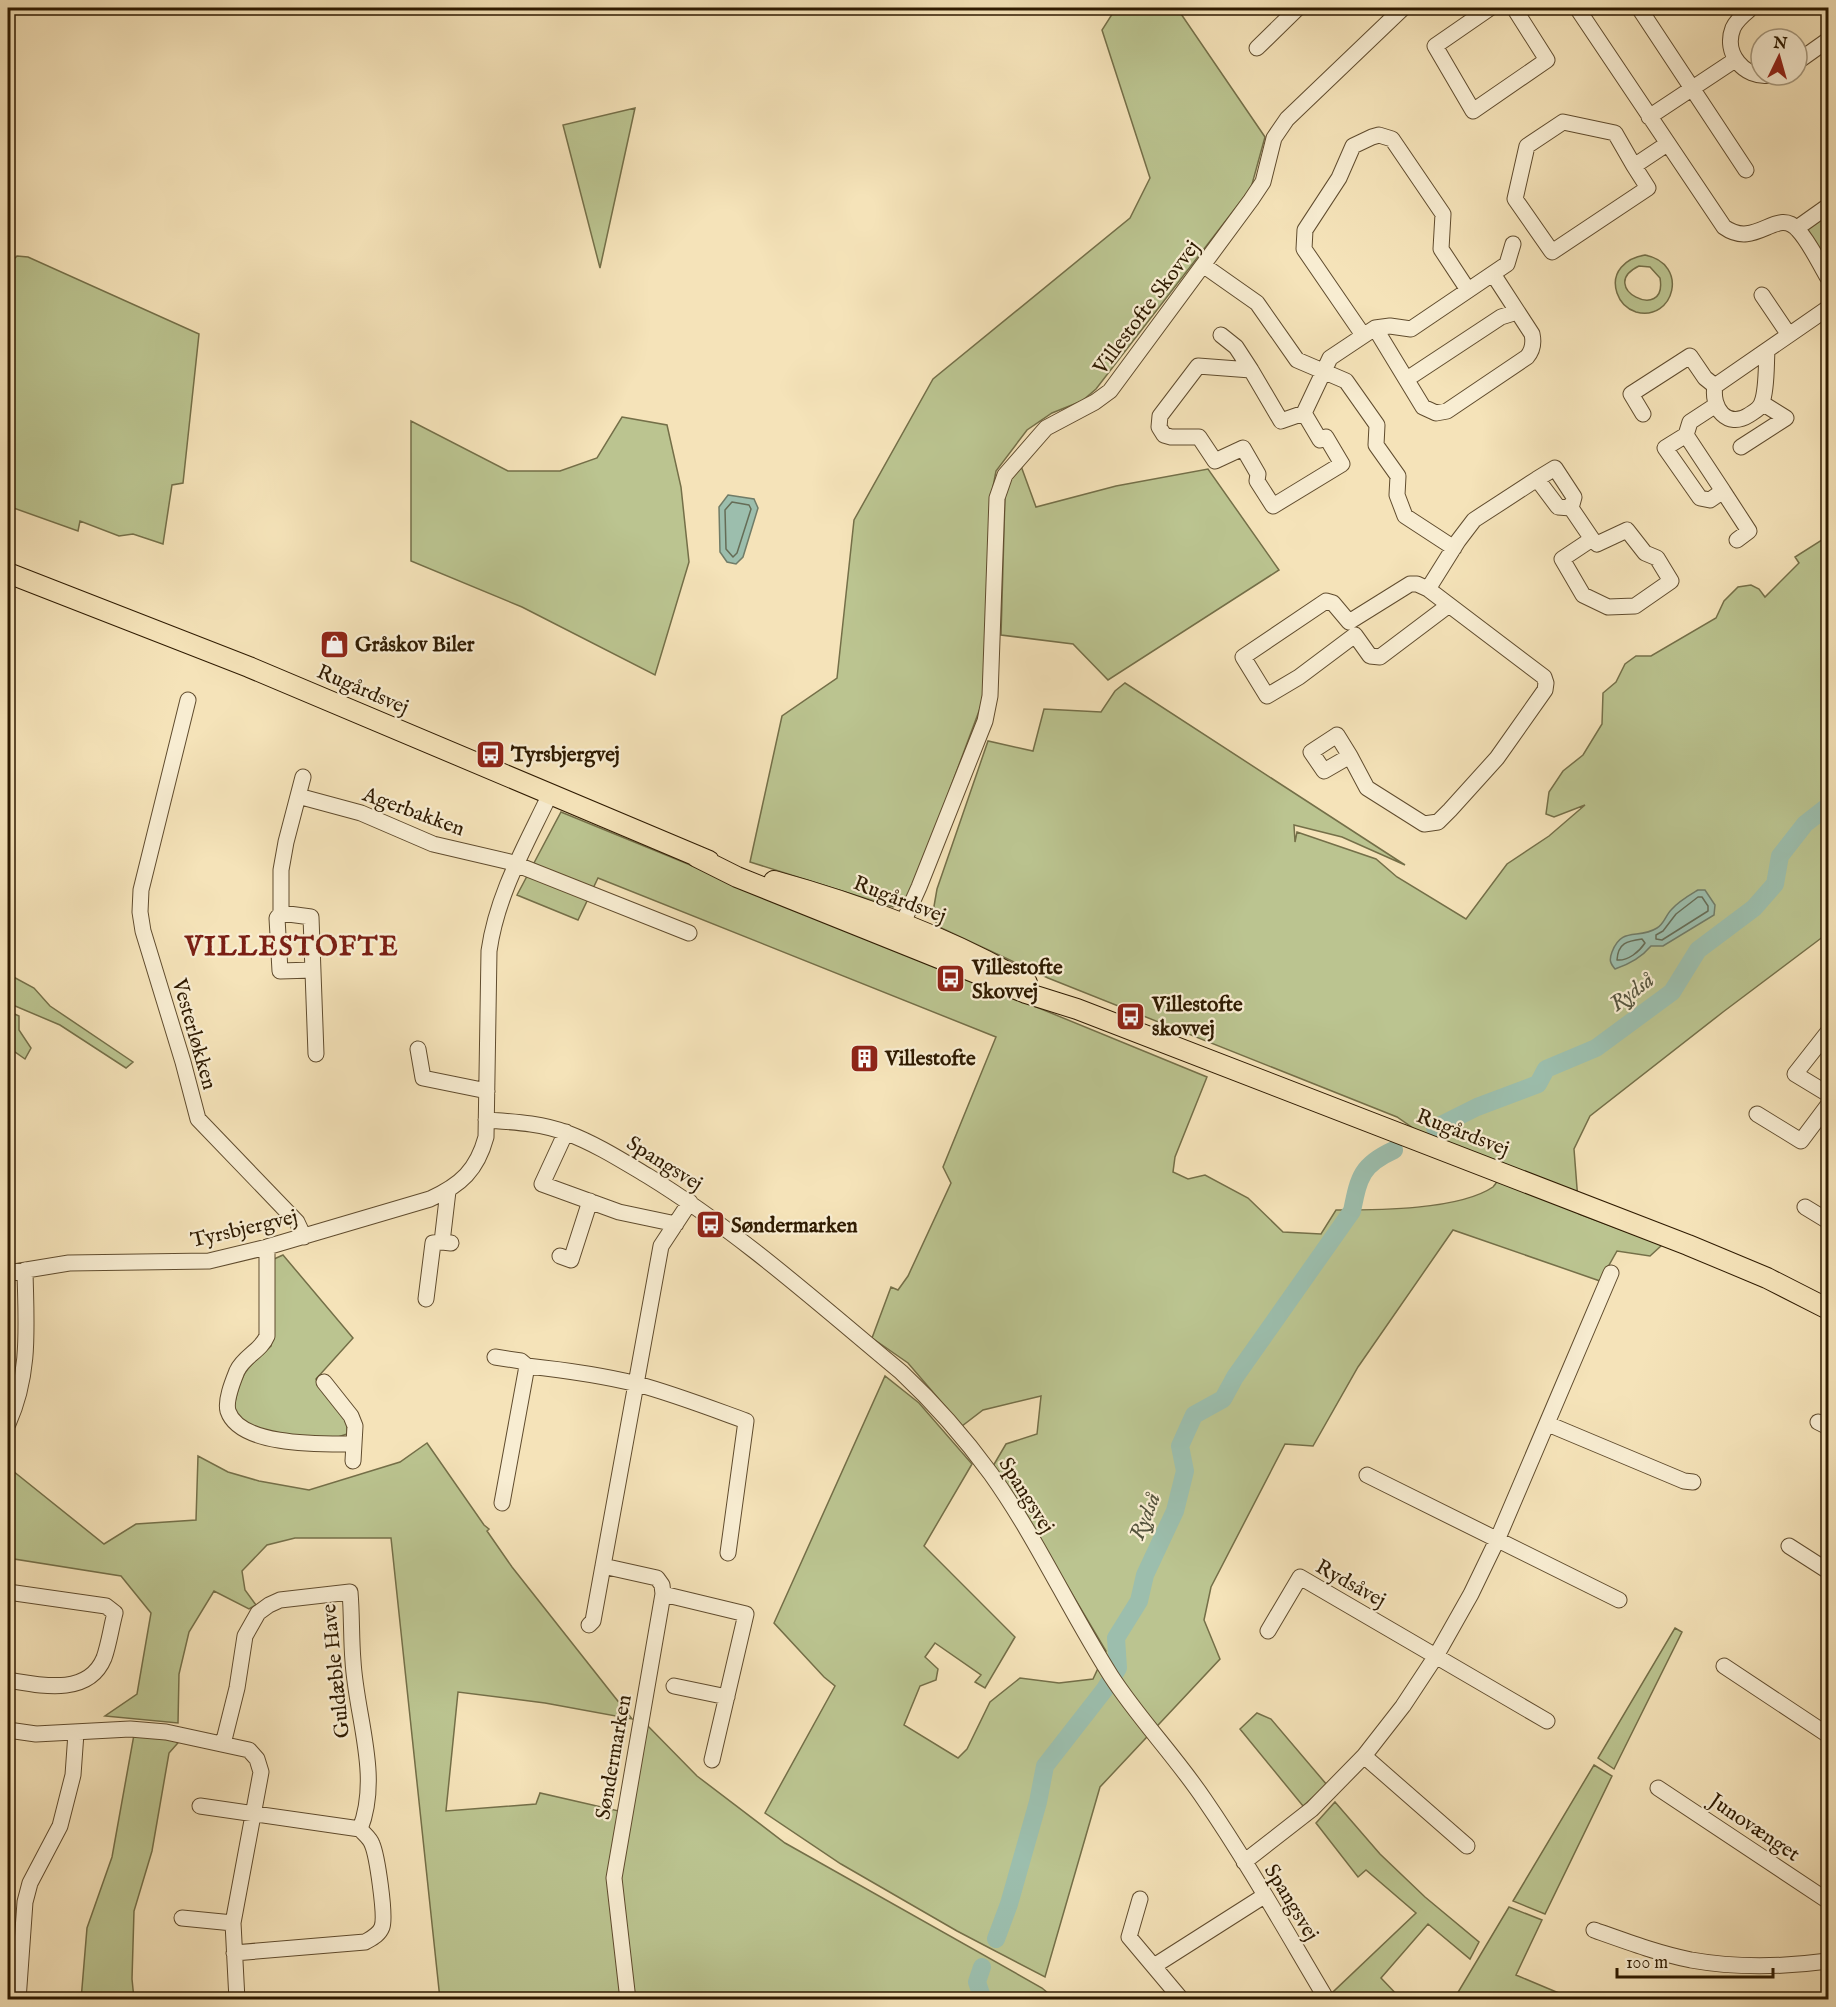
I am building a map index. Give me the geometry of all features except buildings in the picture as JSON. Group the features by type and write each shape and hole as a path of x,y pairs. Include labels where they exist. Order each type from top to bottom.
{"main road":[{"name":"Rugårdsvej","path":"8,573 249,667 697,856 736,877 821,911 840,912 859,917 990,961 1044,993 1077,1009 1688,1245 1767,1278 1828,1309"},
{"name":"Rugårdsvej","path":"697,856 829,897 904,934"}],"street":[{"path":"1257,48 1298,8"},
{"path":"1490,8 1435,46 1473,111 1547,60 1514,8"},
{"path":"1577,8 1724,227 1738,235 1755,233 1773,223 1786,223 1797,228 1828,278"},
{"path":"1640,8 1746,170"},
{"name":"Villestofte Skovvej","path":"904,934 985,721 988,704 997,498 1005,476 1046,428 1095,402 1110,391 1263,182 1274,138 1287,119 1395,10"},
{"path":"1749,10 1733,28 1730,41 1735,60 1749,72"},
{"path":"1809,53 1828,40"},
{"path":"1649,117 1735,60"},
{"path":"1563,122 1614,133 1634,166 1648,188 1552,252 1515,199 1527,146 1563,122"},
{"path":"1468,290 1441,249 1443,214 1392,139 1379,135 1353,146 1339,178 1305,230 1304,249 1407,379 1423,407 1436,413 1447,411 1527,357 1531,351 1532,334 1493,274"},
{"path":"1634,166 1667,144"},
{"path":"1797,228 1828,206"},
{"path":"1221,335 1236,347 1281,422 1304,413 1330,358 1369,332 1390,326 1411,329 1508,264 1514,244"},
{"path":"1203,265 1257,303 1297,360 1346,381 1377,425 1376,445 1398,476 1397,495 1405,516 1454,548"},
{"path":"1762,295 1789,335"},
{"path":"1715,386 1828,308"},
{"path":"1407,379 1501,317 1517,312"},
{"path":"1715,386 1716,405 1725,417 1733,421 1742,419 1759,409 1762,403 1767,351"},
{"path":"1643,414 1631,394 1690,356 1705,378 1715,386"},
{"path":"1251,370 1198,366 1160,416 1159,427 1164,435 1200,437 1215,461 1243,448 1258,474 1257,481 1273,506 1342,464 1326,437 1320,440 1304,413"},
{"path":"1741,447 1786,418 1762,403"},
{"path":"1716,405 1690,422 1686,435 1665,448 1700,498 1710,500 1723,491"},
{"path":"1686,435 1749,531 1737,540"},
{"path":"1428,589 1474,520 1538,479 1558,507 1571,508 1597,544 1627,530 1644,553 1657,558 1671,581 1635,606 1608,607 1583,595 1562,559 1592,539"},
{"path":"1350,756 1367,788 1424,824 1438,822 1497,758 1545,690 1544,677 1428,589 1417,584 1410,584 1349,622 1333,603 1326,601 1243,657 1267,696 1299,677 1355,635 1370,656 1380,657 1449,605"},
{"name":"Vesterløkken","path":"188,700 141,890 140,912 143,931 198,1119 297,1222 304,1237"},
{"path":"303,777 286,842 282,870 282,913 277,918 280,971 313,970"},
{"name":"Tyrsbjergvej","path":"8,1273 81,1263 209,1261 304,1237 430,1198 448,1191 462,1180 482,1152 486,1137 489,951 497,910 550,794"},
{"name":"Agerbakken","path":"298,796 361,813 433,844 516,865"},
{"path":"516,865 689,933"},
{"path":"282,913 311,917 316,1054"},
{"path":"1828,1032 1795,1074 1828,1094"},
{"path":"418,1049 423,1078 487,1091"},
{"path":"1757,1114 1801,1141 1828,1105"},
{"name":"Spangsvej","path":"486,1120 532,1123 566,1132 600,1147 690,1202 745,1242 901,1372 948,1420 991,1474 1019,1517 1117,1684 1204,1798 1327,2000"},
{"path":"566,1132 542,1184 619,1212 676,1224"},
{"path":"426,1299 433,1243 447,1242 448,1191"},
{"path":"560,1256 571,1260 590,1201"},
{"path":"589,1625 593,1621 661,1246 690,1202"},
{"path":"1805,1207 1828,1221"},
{"path":"267,1247 267,1336 263,1346 238,1369 228,1397 227,1409 240,1426 256,1434 291,1443 354,1444"},
{"path":"8,1424 20,1393 24,1371 25,1270"},
{"path":"1244,1862 1312,1809 1364,1756 1403,1706 1436,1656 1472,1594 1498,1538 1611,1272"},
{"path":"495,1358 521,1361 527,1366 579,1372 636,1384 746,1421 728,1553"},
{"path":"502,1503 527,1366"},
{"path":"324,1382 351,1416 355,1426 353,1461"},
{"path":"1548,1424 1684,1481 1693,1482"},
{"path":"1367,1475 1619,1600"},
{"path":"1789,1546 1828,1571"},
{"path":"603,1566 657,1578 662,1584 663,1594 746,1614 712,1760"},
{"name":"Rydsåvej","path":"1268,1631 1300,1576 1547,1721"},
{"path":"8,1592 106,1606 115,1612 103,1661 93,1674 68,1686 48,1686 8,1680"},
{"name":"Guldæble Have","path":"223,1744 237,1688 245,1636 258,1613 280,1600 350,1592 352,1662 366,1754 368,1792 360,1829"},
{"name":"Søndermarken","path":"628,2000 614,1878 663,1594"},
{"path":"1724,1666 1828,1736"},
{"path":"674,1686 727,1696"},
{"path":"8,1730 36,1734 130,1729 166,1732 249,1750 258,1759 261,1772 233,1923 237,2000"},
{"path":"18,2000 15,1952 25,1902 30,1883 60,1826 73,1775 76,1733"},
{"path":"1364,1756 1467,1846"},
{"name":"Junovænget","path":"1658,1788 1828,1901"},
{"path":"200,1806 360,1829 372,1841 384,1917 381,1929 375,1936 365,1942 234,1953"},
{"path":"1154,1966 1264,1896"},
{"path":"1140,1899 1129,1937 1182,2000"},
{"path":"182,1918 233,1923"},
{"path":"1593,1930 1654,1951 1691,1960 1739,1966 1791,1966 1828,1961"}],"green space":[{"path":"1116,8 1177,8 1265,137 1251,188 1096,389 1082,401 1052,413 1027,430 996,471 991,497 985,695 912,891 893,907 750,862 782,716 837,678 854,520 933,379 1130,218 1150,178 1102,30"},
{"path":"635,108 600,268 563,125"},
{"path":"1828,210 1828,247 1819,254 1802,228"},
{"path":"1645,255 1659,260 1668,269 1672,280 1672,291 1667,301 1660,309 1649,313 1636,312 1627,307 1618,296 1615,285 1621,267","holes":["1639,266 1650,267 1660,278 1660,292 1654,298 1645,300 1628,291 1625,283 1628,274"]},
{"path":"17,256 28,257 199,334 183,483 172,485 163,544 133,534 119,536 80,521 78,531 8,506 8,290 10,263"},
{"path":"622,417 667,425 681,487 689,562 655,675 522,607 411,561 411,421 508,471 560,471 597,458"},
{"path":"1021,466 1036,507 1116,486 1208,469 1279,570 1108,680 1073,644 1001,635 1005,496 1010,477"},
{"path":"1828,536 1828,933 1590,1116 1574,1149 1579,1214 1662,1245 1650,1256 1617,1251 1600,1281 1453,1230 1358,1367 1313,1446 1285,1444 1211,1587 1204,1620 1220,1659 1100,1787 1045,1977 957,1931 841,1864 765,1813 835,1686 774,1623 885,1376 919,1403 972,1464 924,1546 1015,1637 985,1688 975,1682 981,1675 935,1643 925,1657 938,1669 936,1680 920,1686 904,1725 958,1758 967,1749 990,1702 1020,1678 1059,1683 1093,1679 1106,1651 1024,1513 993,1466 1006,1444 1037,1434 1041,1396 983,1410 962,1426 908,1363 872,1338 891,1287 898,1290 908,1276 951,1183 943,1167 996,1037 598,878 578,920 517,895 561,812 1207,1077 1175,1157 1173,1172 1188,1179 1205,1175 1248,1198 1283,1232 1321,1234 1336,1210 1417,1207 1460,1200 1478,1195 1493,1187 1504,1167 1416,1130 1397,1117 1048,978 937,926 933,912 937,889 988,741 1033,751 1044,709 1101,712 1115,691 1125,683 1405,865 1342,837 1294,825 1295,842 1297,832 1376,859 1397,877 1466,919 1507,864 1549,836 1585,805 1554,817 1546,814 1549,792 1563,771 1583,755 1602,724 1603,693 1616,682 1625,664 1636,656 1651,656 1716,618 1724,601 1738,587 1751,585 1759,589 1765,597 1799,563 1795,557"},
{"path":"8,974 34,988 50,1006 133,1062 126,1068 60,1025 8,1003"},
{"path":"8,1011 19,1016 19,1030 31,1048 25,1059 8,1047"},
{"path":"283,1255 353,1338 316,1379 347,1423 347,1434 335,1438 293,1438 251,1428 233,1411 244,1374 271,1346 274,1259"},
{"path":"427,1443 489,1529 487,1531 512,1567 632,1719 545,1703 458,1692 446,1811 536,1804 540,1793 619,1811 622,1999 440,1999 391,1538 295,1538 267,1545 242,1571 245,1590 256,1605 249,1609 214,1591 189,1632 179,1674 178,1723 105,1716 137,1694 151,1613 121,1576 8,1558 8,1467 104,1544 136,1524 196,1520 198,1456 228,1472 259,1481 309,1490 400,1462"},
{"path":"1675,1628 1682,1632 1614,1769 1598,1758"},
{"path":"1257,1713 1271,1719 1327,1785 1303,1806 1240,1729"},
{"path":"644,1722 697,1776 785,1843 1042,1988 1055,1999 633,1999 617,1876"},
{"path":"135,1729 184,1736 169,1753 152,1851 134,1911 132,1979 134,1999 81,2000 87,1928 112,1857"},
{"path":"1594,1765 1612,1776 1545,1914 1513,1901"},
{"path":"1335,1802 1380,1854 1425,1897 1479,1942 1470,1959 1428,1924 1381,1978 1401,1999 1337,1999 1333,1992 1416,1913 1366,1870 1358,1877 1316,1823"},
{"path":"1509,1907 1542,1920 1516,1975 1573,1999 1454,1999"}],"water":[{"path":"728,495 754,499 758,508 743,557 736,564 727,562 720,552 719,507"},
{"path":"1698,890 1705,890 1715,905 1714,915 1663,946 1651,946 1635,960 1615,969 1610,957 1621,939 1657,928 1674,907"}],"waterway":[{"name":"Rydså","path":"1435,1128 1477,1107 1538,1084 1546,1069 1596,1048 1672,992 1698,950 1754,908 1775,884 1780,856 1805,824 1828,806"},
{"name":"Rydså","path":"996,1939 1009,1904 1038,1802 1045,1766 1105,1689 1118,1668 1116,1638 1139,1601 1145,1575 1175,1511 1185,1471 1180,1446 1194,1415 1223,1399 1235,1377 1352,1211 1363,1173 1374,1161 1394,1150"},
{"name":"Rydså","path":"982,1967 977,1982 983,2000"}],"place":[{"name":"Gråskov Biler","path":"334,644"},
{"name":"Tyrsbjergvej","path":"490,754"},
{"name":"Villestofte Skovvej","path":"951,979"},
{"name":"Villestofte skovvej","path":"1131,1016"},
{"name":"Villestofte","path":"864,1058"},
{"name":"Søndermarken","path":"710,1225"}],"district":[{"name":"VILLESTOFTE","path":"292,946"}]}
